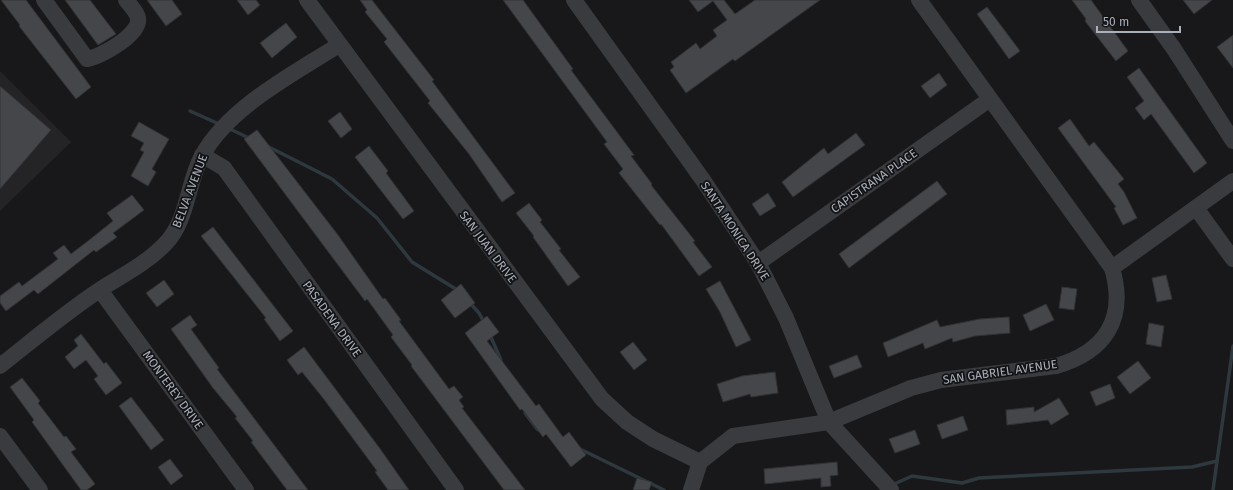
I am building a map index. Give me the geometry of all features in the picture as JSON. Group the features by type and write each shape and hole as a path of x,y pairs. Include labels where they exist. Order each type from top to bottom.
{"street":[{"path":"44,0 87,59 95,58 106,52 125,39 138,25 138,17 126,0"},
{"name":"SAN JUAN DRIVE","path":"307,0 602,399 627,422 653,439 700,462"},
{"name":"SANTA MONICA DRIVE","path":"574,0 636,74 702,180 758,263 786,318 829,422 891,490"},
{"name":"SAN GABRIEL AVENUE","path":"700,462 733,436 829,422 911,388 941,380 1056,366 1077,359 1098,343 1106,334 1113,321 1117,295 1116,282 1112,268 919,0"},
{"path":"1139,0 1174,49 1233,141"},
{"name":"BELVA AVENUE","path":"0,366 100,290 148,259 166,244 177,228 194,173 202,155 215,136 240,111 272,86 339,45"},
{"name":"CAPISTRANA PLACE","path":"758,263 990,99"},
{"name":"PASADENA DRIVE","path":"202,155 224,168 456,490"},
{"path":"1112,268 1233,181"},
{"path":"1196,208 1233,259"},
{"name":"MONTEREY DRIVE","path":"100,290 246,490"},
{"path":"0,436 40,490"},
{"path":"691,490 700,462"}],"shaded area":[{"path":"0,71 71,142 0,211"}],"building":[{"path":"1,0 26,0 91,87 76,99 19,26 20,25"},
{"path":"65,0 90,0 116,34 98,45"},
{"path":"147,0 172,0 182,14 166,26"},
{"path":"237,0 256,0 260,5 248,15"},
{"path":"360,0 372,0 434,80 432,81 515,193 502,202 469,154 428,103 430,101 384,42 387,39 365,12 367,10"},
{"path":"503,0 523,0 573,69 571,70 634,155 631,156 652,184 651,185 695,241 693,242 712,267 699,276 661,224 660,225 619,173 623,169 604,144 607,142"},
{"path":"689,0 724,0 735,14 755,0 820,0 735,61 733,59 686,93 670,70 674,67 671,62 696,43 700,49 717,36 713,30 727,20 713,1 698,12"},
{"path":"1072,0 1091,0 1128,51 1116,61 1085,21 1086,19"},
{"path":"1183,0 1212,0 1194,14"},
{"path":"987,7 1020,51 1009,59 977,14"},
{"path":"286,23 297,37 272,58 260,43"},
{"path":"1233,35 1233,68 1217,47"},
{"path":"1139,68 1207,163 1194,173 1151,114 1144,120 1135,108 1144,101 1127,77"},
{"path":"939,73 947,85 930,98 921,86"},
{"path":"0,86 51,130 0,189"},
{"path":"340,112 352,129 341,138 328,121"},
{"path":"1070,119 1089,146 1094,142 1124,179 1118,184 1124,192 1137,218 1123,225 1114,208 1116,207 1058,128"},
{"path":"139,122 169,139 152,169 156,172 148,186 131,176 144,152 140,150 144,143 131,136"},
{"path":"257,130 338,235 383,299 385,298 401,320 399,321 449,389 454,386 463,397 459,400 464,407 462,408 525,490 504,490 411,366 412,365 391,337 393,335 367,299 365,301 244,139"},
{"path":"856,133 865,145 793,197 782,182 824,148 828,154"},
{"path":"369,146 388,171 386,173 414,211 403,219 355,157"},
{"path":"937,181 947,194 849,268 839,254"},
{"path":"768,193 776,206 760,216 752,204"},
{"path":"132,195 144,210 113,233 117,237 96,252 94,250 38,294 34,290 6,311 0,303 0,296 19,282 22,286 58,259 53,253 64,245 71,254 88,241 113,221 107,213"},
{"path":"529,203 542,220 540,222 561,249 559,250 580,277 568,286 533,237 534,236 516,213"},
{"path":"213,227 293,331 280,341 264,319 266,318 201,236"},
{"path":"1166,275 1172,299 1157,302 1152,278"},
{"path":"164,280 174,294 157,307 146,293"},
{"path":"720,281 751,340 736,347 720,312 706,289"},
{"path":"461,284 475,303 455,318 441,300"},
{"path":"1062,287 1077,289 1074,310 1059,308"},
{"path":"1046,304 1054,320 1030,331 1023,315"},
{"path":"190,315 197,325 191,329 219,368 217,369 308,490 287,490 251,442 253,441 235,418 237,417 213,388 171,329"},
{"path":"487,316 499,332 487,341 536,406 539,404 563,437 569,432 586,455 571,467 546,434 543,437 522,409 520,410 465,333"},
{"path":"1009,317 1010,333 975,336 953,342 952,338 925,349 923,343 888,357 883,343 937,320 940,327 980,319"},
{"path":"1149,323 1164,326 1161,347 1146,344"},
{"path":"81,334 104,364 106,362 122,383 106,395 94,379 98,376 86,360 74,369 65,357 78,346 74,340"},
{"path":"633,342 647,360 634,370 620,352"},
{"path":"304,347 409,490 388,490 375,472 377,471 323,398 302,372 298,375 287,360"},
{"path":"857,355 862,367 834,378 829,366"},
{"path":"1138,361 1151,378 1130,394 1117,377"},
{"path":"775,372 778,393 751,397 750,394 723,402 717,384 742,376"},
{"path":"22,378 40,401 38,403 64,437 66,436 76,449 71,452 95,484 87,490 81,490 32,422 34,420 10,387"},
{"path":"1110,384 1115,398 1096,406 1090,392"},
{"path":"131,397 164,440 151,450 119,406"},
{"path":"1059,398 1069,414 1051,425 1048,420 1007,425 1006,410 1034,407 1034,412"},
{"path":"963,416 968,430 942,439 937,425"},
{"path":"915,430 920,444 895,453 889,439"},
{"path":"170,459 183,476 171,485 158,467"},
{"path":"837,462 838,475 830,476 831,486 821,487 821,478 765,484 764,469"},
{"path":"637,478 652,482 649,490 633,490"}],"waterway":[{"path":"190,111 219,124"},
{"path":"230,129 251,139"},
{"path":"267,146 332,179 377,218 412,262 459,291"},
{"path":"470,303 479,313 485,324"},
{"path":"490,335 501,360"},
{"path":"1213,490 1233,346"},
{"path":"525,413 537,429 542,432"},
{"path":"580,449 664,490"},
{"path":"892,485 912,476 962,483 979,478 1192,467 1217,461"}]}
